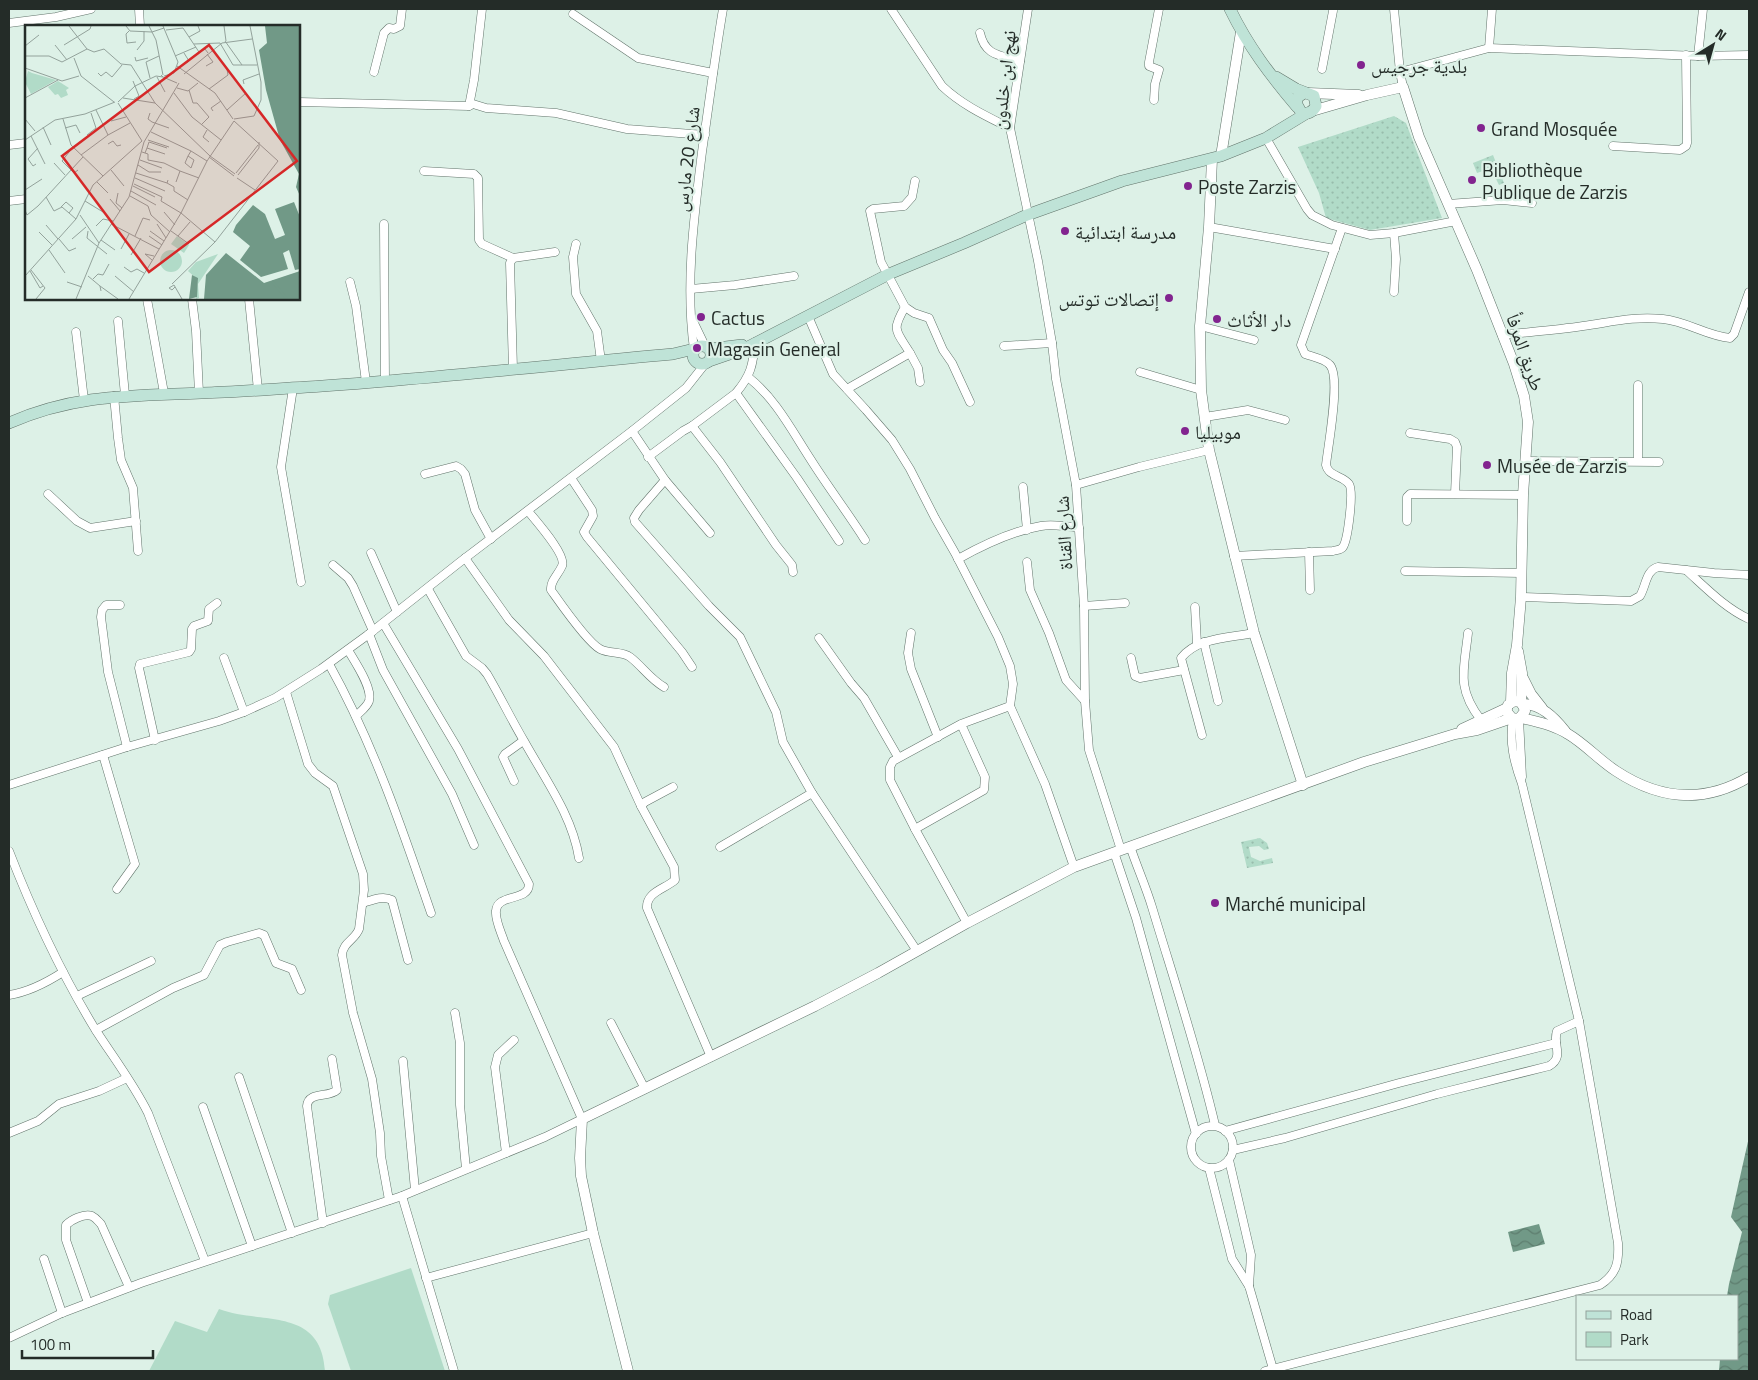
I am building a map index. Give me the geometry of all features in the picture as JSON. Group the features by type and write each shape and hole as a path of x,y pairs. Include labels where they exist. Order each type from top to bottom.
{"main road":[{"path":"1230,9 1267,72 1304,110"},
{"path":"1235,9 1239,26"},
{"path":"9,424 31,414 84,400 120,396 293,388 673,354 732,354 888,274 964,243 1027,214 1122,181 1217,158 1282,130 1316,102 1314,96 1267,72"},
{"path":"1304,110 1297,100 1306,93"}],"street":[{"path":"9,23 39,20 91,9"},
{"path":"139,9 140,25"},
{"path":"374,72 384,33 388,28 394,29 400,26 402,9"},
{"path":"469,106 474,80 482,9"},
{"name":"شارع 20 مارس","path":"701,354 691,315 696,202 704,135 724,9"},
{"path":"891,9 942,86 953,97 1010,128"},
{"name":"نهج ابن خلدون","path":"1027,214 1010,128 1028,9"},
{"path":"1154,100 1155,84 1159,70 1150,66 1149,62 1159,9"},
{"path":"1322,69 1332,9"},
{"path":"1304,110 1403,87 1394,9"},
{"path":"1489,48 1492,9"},
{"path":"1698,56 1703,9"},
{"path":"573,14 638,58 713,73"},
{"path":"1239,26 1217,158 1208,227 1200,326 1201,390 1209,450 1234,556 1254,633 1303,786"},
{"path":"980,32 982,44 989,51 1020,61"},
{"path":"1400,72 1489,48 1698,56 1749,54"},
{"path":"1613,146 1680,150 1686,146 1686,55"},
{"name":"طريق المرفأ","path":"1403,87 1419,137 1502,335 1524,396 1528,422 1523,495 1521,597 1517,645"},
{"path":"1306,93 1367,95"},
{"path":"300,102 469,106 472,104 486,108 556,113 627,129 704,135"},
{"path":"1266,138 1307,209 1312,215 1332,225 1370,235 1394,233 1456,222"},
{"path":"9,145 25,143"},
{"path":"424,171 474,174 478,178 479,240 482,244 513,258 555,252"},
{"path":"916,181 912,197 904,206 873,209 870,211 881,262 905,307 929,318 970,402"},
{"path":"9,202 25,199"},
{"path":"1448,204 1503,200 1532,203"},
{"name":"شارع القناة","path":"1027,214 1034,243 1052,343 1056,379 1076,485 1084,606 1087,736 1092,761 1122,849"},
{"path":"384,224 385,381"},
{"path":"1208,227 1335,249"},
{"path":"1234,556 1333,551 1342,548 1346,537 1351,497 1350,486 1342,478 1329,473 1326,465 1334,395 1335,379 1333,370 1327,362 1305,354 1301,345 1342,228"},
{"path":"1394,233 1396,259 1394,292"},
{"path":"576,244 573,257 576,294 597,331 601,361"},
{"path":"513,258 510,263 513,369"},
{"path":"691,289 736,285 794,276"},
{"path":"350,282 356,306 366,382"},
{"path":"1502,335 1640,318 1666,319 1730,338 1734,334 1749,292"},
{"path":"147,300 164,393"},
{"path":"192,300 196,331 199,393"},
{"path":"249,300 258,390"},
{"path":"905,307 896,322 896,329 918,368 920,382"},
{"path":"808,316 833,374 892,440 910,469 998,637 1010,666 1013,684 1010,706 1045,784 1074,868"},
{"path":"118,321 120,452 124,468 133,488 138,551"},
{"path":"1200,326 1254,340"},
{"path":"76,332 84,400"},
{"path":"648,457 736,393 748,377 753,363 753,343"},
{"path":"1004,346 1052,343"},
{"path":"847,389 910,353"},
{"path":"9,775 11,784 244,712 286,692 329,664 371,633 465,558 632,432 686,388 701,354"},
{"path":"1140,372 1201,390"},
{"path":"748,377 760,386 778,410 866,540"},
{"path":"1638,384 1638,462"},
{"path":"293,388 282,467 301,582"},
{"path":"736,393 797,478 839,542"},
{"path":"1205,417 1248,410 1285,420"},
{"path":"692,426 720,462 771,538 792,565 793,572"},
{"path":"632,432 664,480 710,533"},
{"path":"1410,433 1450,439 1455,442 1457,447 1455,494"},
{"path":"1076,485 1209,450"},
{"path":"1525,461 1659,462"},
{"path":"425,474 456,466 462,469 476,510 491,539"},
{"path":"571,478 592,510 593,516 584,532 587,537 676,644 692,667"},
{"path":"664,480 638,510 634,518 635,522 708,606 740,637 776,712 783,742 812,793 917,951"},
{"path":"1023,487 1026,530"},
{"path":"48,494 77,521 90,528 136,521"},
{"path":"1406,521 1408,497 1410,494 1523,495"},
{"path":"528,510 546,532 562,559 562,566 552,584 551,590 574,622 600,649 629,656 653,680 664,687"},
{"path":"958,559 987,544 1041,526 1061,525 1079,528"},
{"path":"1309,552 1310,590"},
{"path":"372,553 397,612"},
{"path":"465,558 509,620 544,656 614,747 641,806 674,867 675,880 650,896 646,902 647,908 711,1057"},
{"path":"1027,562 1030,590 1049,633 1066,680 1085,701"},
{"path":"333,565 348,578 353,586 383,670 445,780 474,845"},
{"path":"1521,597 1631,601 1640,596 1648,575 1654,568 1658,567 1749,575"},
{"path":"1686,570 1724,604 1749,619"},
{"path":"1405,571 1521,573"},
{"path":"428,589 466,656 487,674 560,805 572,832 579,858"},
{"path":"155,740 139,668 140,664 189,652 191,649 192,629 194,626 208,621 209,610 217,603"},
{"path":"1084,606 1125,603"},
{"path":"120,605 106,605 102,610 101,616 108,672 127,747"},
{"path":"1195,607 1200,643 1218,701"},
{"path":"383,623 458,748 529,884 528,890 524,894 501,902 496,909 496,915 507,950 582,1120 581,1176 593,1233 628,1371"},
{"path":"911,633 908,653 911,669 938,737"},
{"path":"1202,735 1181,658 1200,643 1254,633"},
{"path":"1468,633 1464,681 1465,694 1481,720"},
{"path":"819,638 864,698 898,757"},
{"path":"1517,645 1522,673 1531,694 1546,712 1568,734 1616,771 1638,784 1676,795 1708,795 1722,791 1749,777"},
{"path":"9,1338 62,1313 129,1287 402,1196 546,1137 815,1006 967,923 1074,868 1122,849 1303,786 1364,762 1455,734 1477,730 1516,718 1525,711 1515,704 1512,673 1517,645"},
{"path":"348,650 366,684 369,694 367,704 356,716"},
{"path":"224,658 244,712"},
{"path":"1131,658 1135,676 1140,678 1184,670"},
{"path":"329,664 356,716 404,834 431,913"},
{"path":"1522,673 1515,704 1507,714 1516,718 1545,724 1568,734"},
{"path":"286,692 308,764 315,773 333,786 363,874 364,890 359,929 357,935 342,948 342,955 354,1013 372,1079 380,1133 383,1172 389,1200"},
{"path":"1455,734 1515,704 1535,706 1546,712"},
{"path":"967,923 890,780 890,767 898,757 962,724 1010,706"},
{"path":"1229,1160 1251,1255 1249,1286 1269,1370 1600,1285 1609,1278 1618,1263 1618,1243 1579,1021 1522,784 1514,762 1511,740 1516,718"},
{"path":"915,829 984,790 985,777 962,724"},
{"path":"514,781 503,757 523,740"},
{"path":"102,755 135,864 117,889"},
{"path":"641,806 673,787"},
{"path":"720,847 812,793"},
{"path":"1122,849 1152,906 1205,1081 1215,1125 1225,1131 1232,1140 1233,1150 1229,1160 1220,1166 1209,1168 1199,1163 1193,1154 1192,1144 1196,1134 1205,1128 1215,1125"},
{"path":"1122,849 1136,918 1196,1134"},
{"path":"9,852 26,896 63,972 96,1030 140,1096 152,1121 204,1261"},
{"path":"363,903 386,897 392,900 408,960"},
{"path":"96,1030 173,988 204,975 220,945 259,933 264,935 276,963 292,969 301,990"},
{"path":"76,996 151,960"},
{"path":"9,995 31,990 63,972"},
{"path":"455,1013 460,1043 460,1105 466,1169"},
{"path":"1233,1150 1284,1138 1437,1094 1545,1068 1557,1060 1559,1054 1555,1034 1560,1028 1579,1021"},
{"path":"611,1023 645,1089"},
{"path":"506,1153 495,1066 498,1055 514,1040"},
{"path":"1225,1131 1399,1083 1556,1043"},
{"path":"323,1223 306,1106 310,1098 331,1094 337,1090 332,1059"},
{"path":"403,1061 415,1190"},
{"path":"239,1077 292,1233"},
{"path":"9,1133 38,1121 59,1104 99,1091 127,1078"},
{"path":"203,1107 252,1246"},
{"path":"1209,1168 1232,1259 1249,1286"},
{"path":"402,1196 454,1371"},
{"path":"88,1303 66,1240 66,1225 70,1220 87,1216 95,1218 100,1224 129,1287"},
{"path":"426,1278 593,1233"},
{"path":"44,1259 62,1313"}],"green space":[{"path":"1394,116 1406,123 1442,218 1370,230 1326,218 1319,193 1298,147"},
{"path":"1493,155 1504,183 1499,185 1489,169 1477,173 1473,163"},
{"path":"1260,838 1267,843 1269,849 1264,850 1259,846 1249,847 1251,857 1260,861 1272,858 1273,863 1247,868 1241,842"},
{"path":"411,1268 445,1371 351,1371 328,1304 330,1295"},
{"path":"219,1309 235,1314 286,1322 301,1327 313,1336 321,1350 325,1371 149,1371 175,1321 207,1332"}],"water":[{"path":"1749,1137 1749,1371 1719,1371 1720,1360 1738,1360 1738,1295 1727,1295 1742,1232 1731,1217"},
{"path":"1539,1224 1545,1244 1513,1252 1508,1232"}],"place":[{"name":"بلدية جرجيس","path":"1361,65"},
{"name":"Grand Mosquée","path":"1481,128"},
{"name":"Bibliothèque Publique de Zarzis","path":"1472,180"},
{"name":"Poste Zarzis","path":"1188,186"},
{"name":"مدرسة ابتدائية","path":"1065,231"},
{"name":"إتصالات توتس","path":"1169,298"},
{"name":"Cactus","path":"701,317"},
{"name":"دار الأثاث","path":"1217,319"},
{"name":"Magasin General","path":"697,348"},
{"name":"موبيليا","path":"1185,431"},
{"name":"Musée de Zarzis","path":"1487,465"},
{"name":"Marché municipal","path":"1215,903"}]}
